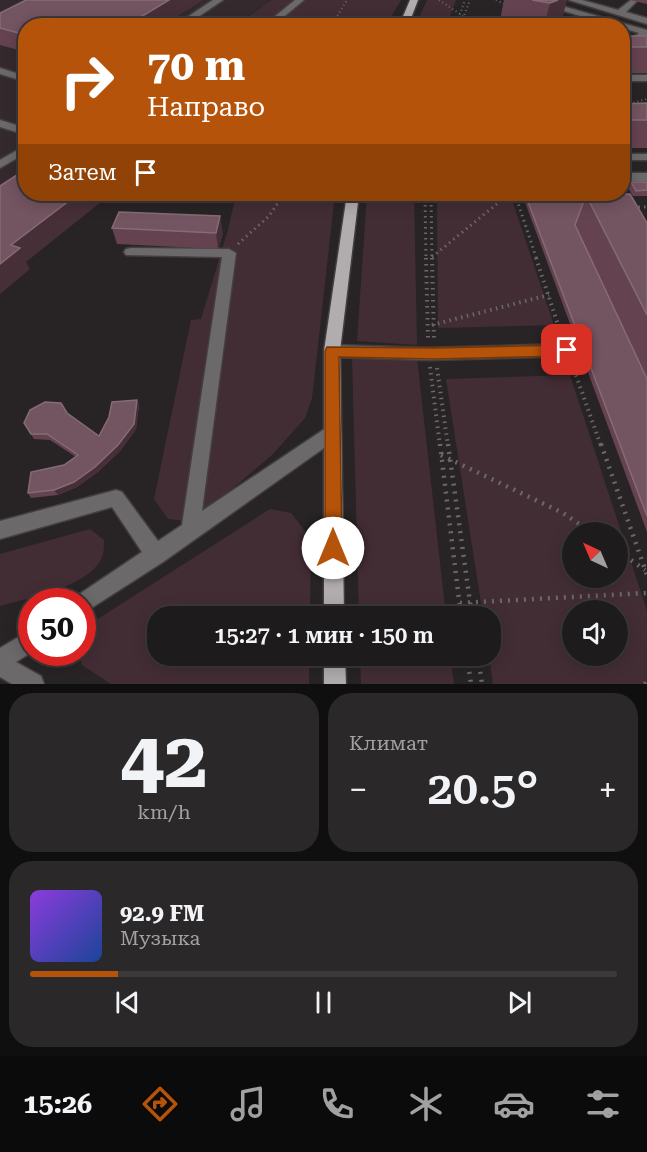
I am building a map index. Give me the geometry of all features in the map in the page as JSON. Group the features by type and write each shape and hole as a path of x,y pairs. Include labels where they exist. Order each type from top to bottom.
{"main road":[{"path":"406,18 414,0"},
{"path":"334,606 332,351 352,201"},
{"path":"334,666 335,684"}],"street":[{"path":"191,18 219,0"},
{"path":"277,18 300,0"},
{"path":"532,0 576,18"},
{"path":"573,0 647,21"},
{"path":"620,13 635,1"},
{"path":"517,3 571,18"},
{"path":"589,18 598,7"},
{"path":"630,29 645,32 633,42 630,41"},
{"path":"0,71 18,77"},
{"path":"630,78 647,78"},
{"path":"0,123 18,129"},
{"path":"0,165 18,153"},
{"path":"630,157 647,157"},
{"path":"630,177 647,177"},
{"path":"131,252 229,253 190,532"},
{"path":"332,351 432,354 567,350"},
{"path":"96,595 332,434"},
{"path":"0,530 116,498 156,555"},
{"path":"18,650 0,663 33,684"}],"path":[{"path":"336,18 347,0"},
{"path":"440,0 463,16 470,0"},
{"path":"459,18 465,0"},
{"path":"502,18 517,3"},
{"path":"630,104 647,99"},
{"path":"229,253 269,216 279,201"},
{"path":"424,201 432,354 441,455 459,606"},
{"path":"431,201 432,354 470,604"},
{"path":"432,257 500,201"},
{"path":"517,201 561,333"},
{"path":"627,208 647,207"},
{"path":"432,325 549,295"},
{"path":"567,350 646,573"},
{"path":"441,455 563,513 576,522"},
{"path":"628,559 646,573"},
{"path":"459,603 647,593"},
{"path":"468,666 471,684"},
{"path":"479,666 482,684"}],"shaded area":[{"path":"0,0 272,0 245,18 18,18 18,173 0,185"},
{"path":"272,0 401,0 390,18 246,18"},
{"path":"427,0 456,0 450,18 419,18"},
{"path":"234,201 334,201 312,398 305,418 273,454 217,502 187,521 168,519 154,499 191,320 201,319"},
{"path":"367,201 414,201 417,345 357,341"},
{"path":"437,201 512,201 554,325 438,328"},
{"path":"352,358 417,358 445,606 359,606"},
{"path":"570,375 618,522 562,522 562,588 628,588 628,553 647,611 647,684 493,684 490,666 501,666 501,606 481,606 446,379"},
{"path":"270,509 291,513 311,539 310,606 147,606 147,666 309,666 309,684 111,684 84,666 96,666 96,620"},
{"path":"90,529 104,540 103,554 97,565 87,574 61,588 18,588 18,601 0,606 0,554"},
{"path":"360,666 451,666 454,684 361,684"}],"building":[{"path":"26,0 169,0 139,18 18,18 18,33 0,28 0,13"},
{"path":"532,0 558,0 550,3"},
{"path":"630,36 647,36 647,47 630,47"},
{"path":"647,103 647,120 630,120 630,104"},
{"path":"18,174 18,201 69,201 11,245 20,248 0,264 0,186"},
{"path":"631,182 647,182 647,190 636,191"},
{"path":"630,194 647,223 647,315 589,201 630,201"},
{"path":"528,201 584,201 575,225 647,379 647,516"},
{"path":"119,212 220,216 216,233 112,228"},
{"path":"137,400 134,424 118,445 95,467 74,482 54,490 28,493 31,472 64,465 78,455 47,434 31,434 24,423 30,410 45,402 61,403 67,413 99,436 109,417 112,402"}],"route":[{"path":"333,548 332,351 435,354 567,350"}]}
